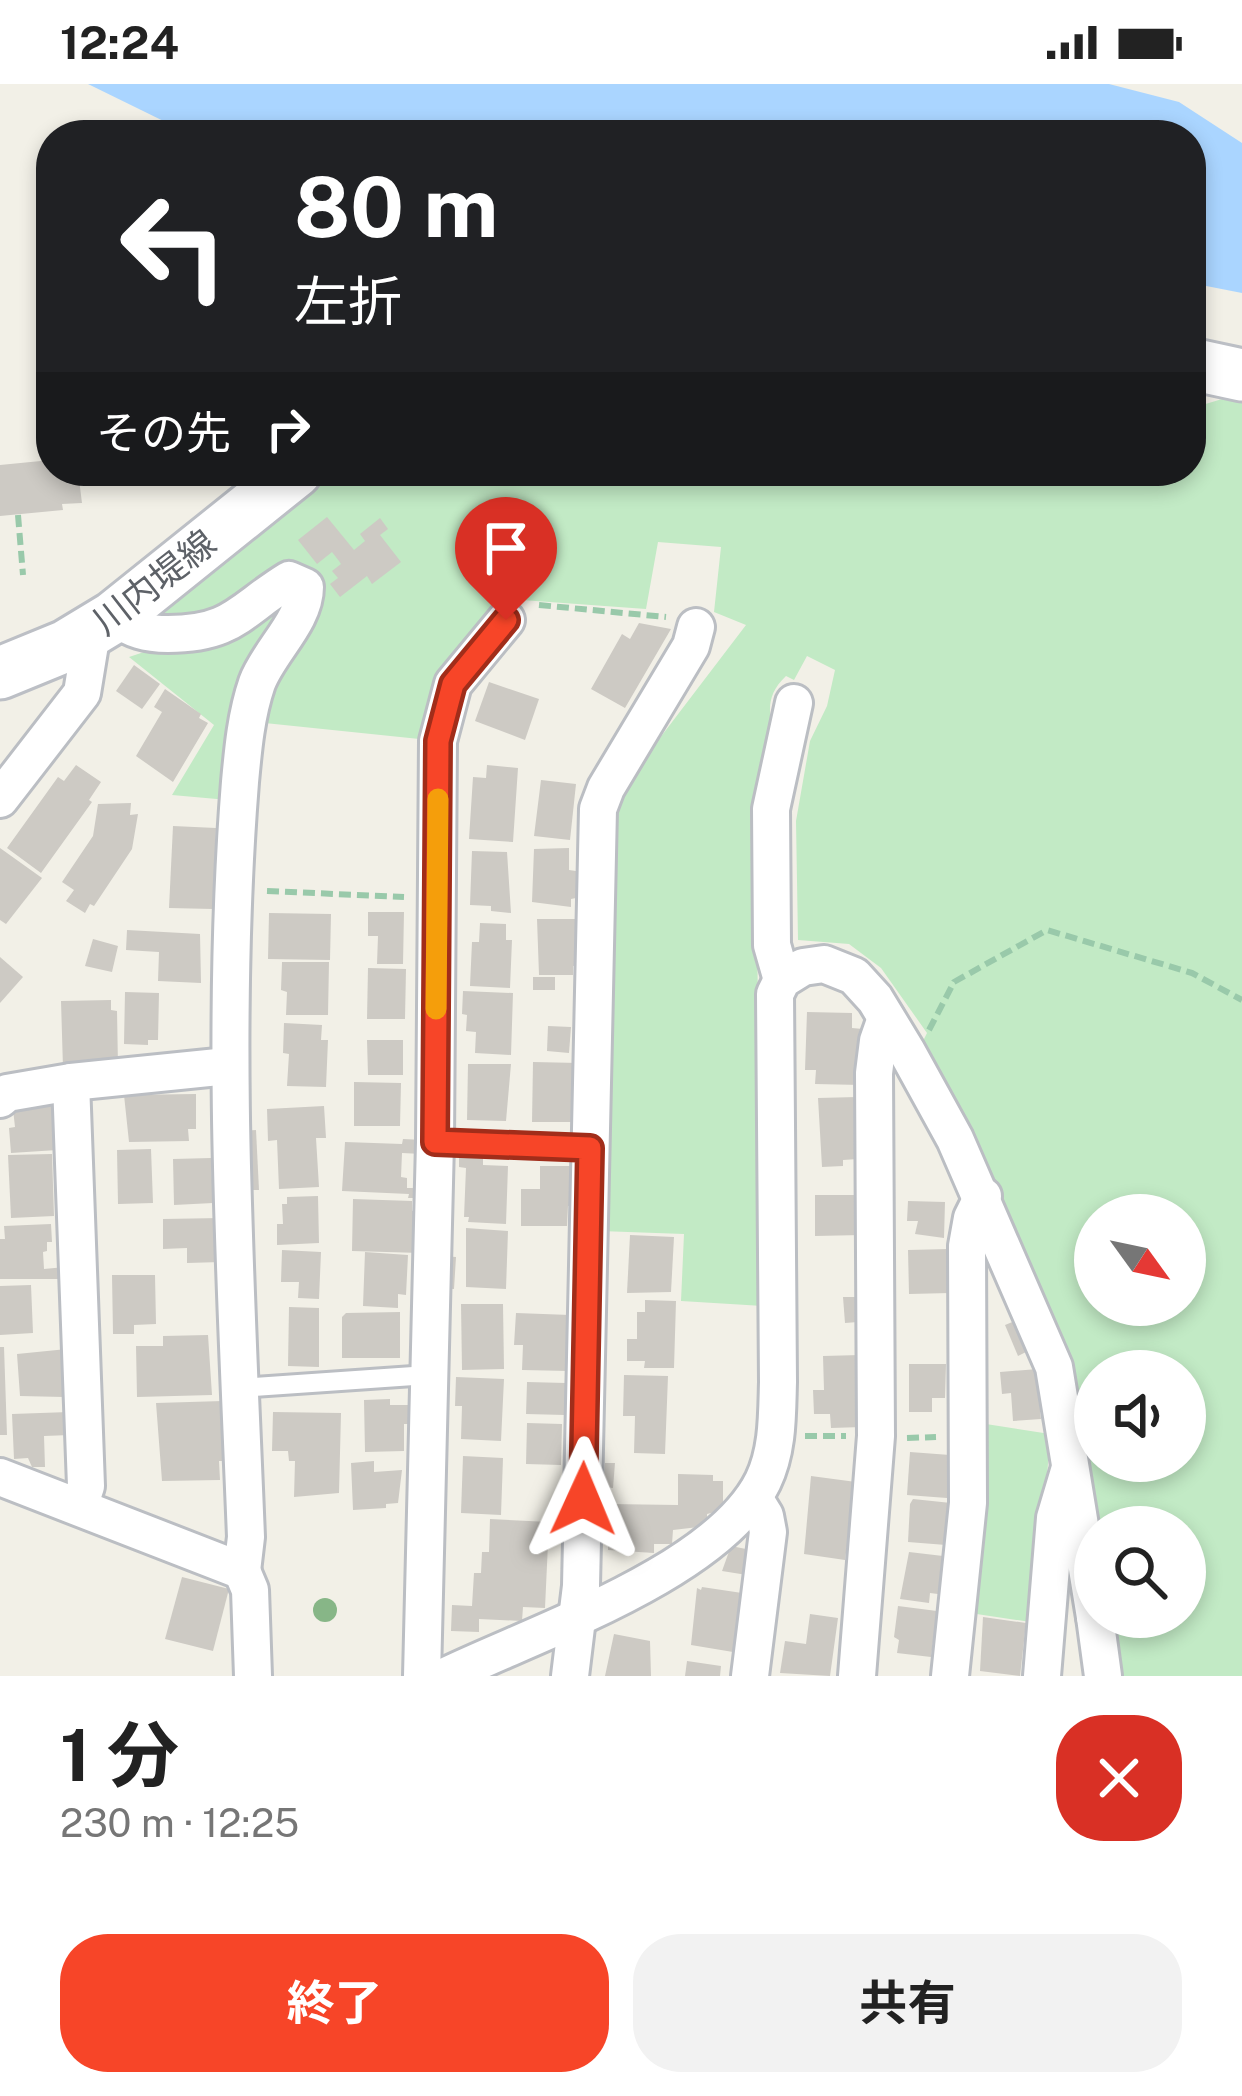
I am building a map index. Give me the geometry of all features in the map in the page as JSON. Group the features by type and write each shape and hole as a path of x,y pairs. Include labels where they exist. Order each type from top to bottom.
{"main road":[{"path":"1206,367 1242,375"},
{"name":"川内堤線","path":"0,673 103,624 277,486"}],"street":[{"path":"0,800 82,694 103,624 141,632 210,632 289,580 305,587 301,608 258,682 248,719 238,815 228,1066 246,1537 242,1571 250,1590 253,1676"},
{"path":"422,1676 435,1142 438,741 453,684 522,613"},
{"path":"570,1676 577,1615 598,809 691,646 688,623"},
{"path":"782,980 772,945 771,808 794,703"},
{"path":"446,1676 688,1558 722,1532 754,1498 765,1478 776,1435 775,994 782,980 803,967 840,968 866,988 907,1050 983,1196 1050,1354 1079,1506"},
{"path":"857,1676 876,1436 874,1073 886,1018"},
{"path":"0,1099 7,1093 71,1082 228,1066"},
{"path":"71,1082 86,1486 79,1507"},
{"path":"950,1676 968,1503 967,1246 972,1218 983,1196"},
{"path":"1042,1676 1055,1518 1072,1462"},
{"path":"0,1477 242,1571"},
{"path":"750,1676 768,1532 754,1498"},
{"path":"1098,1638 1103,1676"}],"lane":[{"path":"435,1142 590,1148"},
{"path":"240,1388 428,1375"}],"path":[{"path":"18,514 23,575"},
{"path":"522,613 688,623"},
{"path":"257,890 420,898"},
{"path":"907,1050 927,1033 954,982 1047,930 1192,973 1242,1000"},
{"path":"801,1436 857,1436"},
{"path":"898,1438 953,1437"}],"green space":[{"path":"1222,399 1242,403 1242,1676 1119,1676 1113,1638 1206,1638 1206,1506 1087,1506 1078,1482 1206,1482 1206,1350 1074,1350 1074,1470 919,1049 927,1033 881,968 849,944 798,940 796,821 810,741 827,706 835,670 807,656 794,680 786,676 779,683 770,706 776,739 757,940 763,1306 681,1301 684,1234 600,1231 609,807 644,742 653,747 746,625 714,612 721,547 658,542 646,609 508,599 442,675 429,740 255,722 228,800 172,795 214,725 129,657 159,647 171,627 159,615 311,486 1206,486 1206,404"},
{"path":"986,1424 1050,1434 1037,1623 970,1613"}],"water":[{"path":"88,84 1109,84 1179,102 1242,143 1242,293 1206,286 1206,120 161,120"}],"building":[{"path":"36,461 36,486 80,486 82,503 62,504 63,510 0,516 0,465"},
{"path":"327,517 354,550 365,541 360,534 380,518 388,529 380,535 401,562 372,584 367,576 340,597 330,584 338,578 332,571 339,561 332,552 317,564 298,540"},
{"path":"639,623 671,629 625,708 591,689 622,634 630,639"},
{"path":"134,665 160,684 142,709 116,691"},
{"path":"489,682 539,699 525,740 475,721"},
{"path":"165,689 208,723 173,782 136,756 162,712 154,707"},
{"path":"76,765 101,782 41,873 7,848 58,777 64,781"},
{"path":"487,765 518,768 513,842 469,839 473,777 486,778"},
{"path":"541,780 576,784 570,840 534,836"},
{"path":"131,803 130,815 138,814 132,849 85,913 66,901 74,890 62,882 93,836 98,804"},
{"path":"173,826 216,828 213,909 169,908"},
{"path":"0,848 42,878 6,924 0,920"},
{"path":"569,848 569,870 576,871 576,898 571,899 571,907 532,902 534,849"},
{"path":"472,851 507,852 511,913 470,905"},
{"path":"368,912 404,912 403,964 377,964 378,936 368,936"},
{"path":"269,913 331,914 330,960 268,959"},
{"path":"537,919 580,919 580,965 573,966 573,975 539,975"},
{"path":"480,923 506,924 506,940 512,940 510,988 470,986 472,942 479,942"},
{"path":"127,930 200,934 201,983 158,981 159,952 126,950"},
{"path":"93,939 118,946 112,972 85,966"},
{"path":"0,957 23,977 0,1003"},
{"path":"282,962 329,962 328,1015 286,1015"},
{"path":"368,968 406,969 405,1019 367,1019"},
{"path":"533,977 555,977 555,990 533,990"},
{"path":"463,991 513,993 511,1055 475,1053 476,1032 466,1031 467,1015 462,1014"},
{"path":"125,992 159,993 158,1040 148,1040 148,1045 124,1044"},
{"path":"111,1000 111,1010 117,1011 118,1066 63,1068 61,1001"},
{"path":"807,1012 852,1013 852,1028 863,1029 861,1085 815,1084 816,1070 805,1070"},
{"path":"284,1023 322,1025 321,1040 328,1040 326,1087 287,1086"},
{"path":"548,1026 571,1027 569,1053 547,1051"},
{"path":"367,1040 403,1040 403,1075 368,1075"},
{"path":"533,1062 579,1063 578,1122 532,1122"},
{"path":"468,1064 511,1064 506,1121 467,1120"},
{"path":"354,1082 401,1083 400,1126 354,1126"},
{"path":"196,1094 196,1129 188,1129 189,1141 129,1142 124,1095"},
{"path":"857,1097 858,1159 822,1167 818,1098"},
{"path":"54,1106 57,1150 11,1153 13,1109"},
{"path":"324,1106 326,1138 316,1138 319,1187 279,1189 277,1140 268,1141 267,1109"},
{"path":"256,1130 259,1190 242,1190 240,1131"},
{"path":"403,1139 423,1140 422,1154 402,1153 401,1177 407,1178 407,1188 420,1188 420,1198 342,1191 345,1142 402,1144"},
{"path":"151,1149 153,1203 118,1204 117,1150"},
{"path":"52,1154 54,1216 11,1218 8,1155"},
{"path":"459,1155 483,1155 483,1165 508,1166 506,1224 468,1222 469,1217 464,1217 466,1168 459,1167"},
{"path":"211,1158 213,1203 174,1205 173,1159"},
{"path":"540,1166 573,1166 573,1206 568,1206 567,1226 521,1226 521,1189 540,1189"},
{"path":"815,1195 862,1195 862,1235 815,1236"},
{"path":"318,1196 319,1243 277,1245 277,1224 283,1224 282,1204 287,1204 287,1197"},
{"path":"353,1199 412,1201 412,1211 422,1211 421,1253 352,1251"},
{"path":"908,1201 945,1202 944,1238 915,1234 918,1221 907,1221"},
{"path":"221,1218 221,1262 187,1263 187,1248 163,1249 163,1219"},
{"path":"51,1224 52,1242 47,1242 43,1252 44,1269 65,1267 66,1279 0,1279 4,1226"},
{"path":"466,1228 508,1231 506,1289 466,1287"},
{"path":"630,1235 674,1237 671,1292 627,1293"},
{"path":"949,1249 950,1293 909,1294 908,1250"},
{"path":"282,1250 321,1252 319,1299 298,1298 299,1282 281,1282"},
{"path":"365,1252 408,1255 406,1295 398,1294 398,1308 363,1306"},
{"path":"441,1256 456,1257 454,1289 439,1288"},
{"path":"112,1275 155,1275 156,1324 134,1325 134,1334 113,1334"},
{"path":"31,1285 33,1333 0,1335 0,1286"},
{"path":"843,1297 857,1297 858,1322 845,1323"},
{"path":"645,1300 676,1301 674,1368 644,1368 645,1361 627,1361 627,1339 637,1339 637,1312 645,1312"},
{"path":"461,1304 503,1304 504,1369 462,1370"},
{"path":"289,1307 319,1308 319,1367 288,1366"},
{"path":"400,1312 400,1358 342,1358 342,1317 346,1313"},
{"path":"516,1313 570,1315 569,1371 522,1370 523,1345 514,1345"},
{"path":"1020,1319 1034,1348 1018,1356 1005,1325"},
{"path":"208,1335 212,1395 137,1397 136,1346 163,1346 163,1336"},
{"path":"0,1347 4,1347 7,1435 0,1435"},
{"path":"67,1349 69,1376 63,1376 64,1397 20,1396 17,1354"},
{"path":"860,1355 862,1427 831,1428 830,1414 814,1414 813,1390 824,1390 823,1356"},
{"path":"909,1364 946,1364 945,1398 932,1398 932,1412 909,1412"},
{"path":"1038,1369 1046,1410 1040,1411 1041,1419 1013,1421 1011,1393 1002,1394 1000,1372"},
{"path":"624,1375 668,1376 665,1454 634,1453 635,1416 623,1416"},
{"path":"456,1377 504,1379 501,1441 461,1439 462,1406 455,1406"},
{"path":"527,1382 566,1383 565,1415 526,1414"},
{"path":"390,1399 390,1405 411,1405 411,1424 404,1424 404,1451 365,1452 364,1400"},
{"path":"223,1401 225,1461 219,1461 220,1480 162,1481 156,1403"},
{"path":"69,1412 70,1435 44,1436 45,1467 32,1467 28,1458 14,1459 12,1414"},
{"path":"273,1412 341,1413 339,1493 294,1497 295,1461 289,1461 288,1451 272,1451"},
{"path":"527,1423 562,1424 561,1465 526,1464"},
{"path":"910,1452 950,1455 947,1498 907,1495"},
{"path":"463,1456 503,1458 501,1515 461,1513"},
{"path":"374,1461 374,1472 402,1470 398,1503 353,1510 351,1463"},
{"path":"605,1463 615,1463 613,1488 603,1487"},
{"path":"678,1474 713,1475 713,1481 723,1481 723,1510 707,1514 707,1526 673,1530 672,1544 654,1544 654,1553 608,1550 609,1504 678,1505"},
{"path":"811,1476 856,1482 845,1560 804,1554"},
{"path":"913,1499 951,1503 946,1545 908,1542"},
{"path":"490,1519 549,1522 545,1608 523,1607 522,1621 479,1619 479,1632 451,1631 452,1605 472,1606 474,1573 481,1573 482,1552 489,1552"},
{"path":"731,1546 751,1550 747,1575 722,1571"},
{"path":"909,1552 943,1556 938,1594 930,1593 929,1603 900,1599"},
{"path":"182,1577 229,1589 213,1651 165,1639"},
{"path":"697,1588 742,1593 733,1652 691,1645"},
{"path":"898,1606 937,1611 931,1657 897,1653"},
{"path":"810,1614 838,1618 830,1676 780,1673 785,1641 806,1644"},
{"path":"983,1617 1026,1623 1020,1676 980,1671"},
{"path":"614,1634 650,1641 651,1676 605,1676"},
{"path":"687,1661 721,1666 720,1676 685,1676"}],"slow traffic":[{"path":"436,1009 438,799"}],"route":[{"path":"506,620 453,684 438,741 435,1142 590,1148 583,1499"}]}
